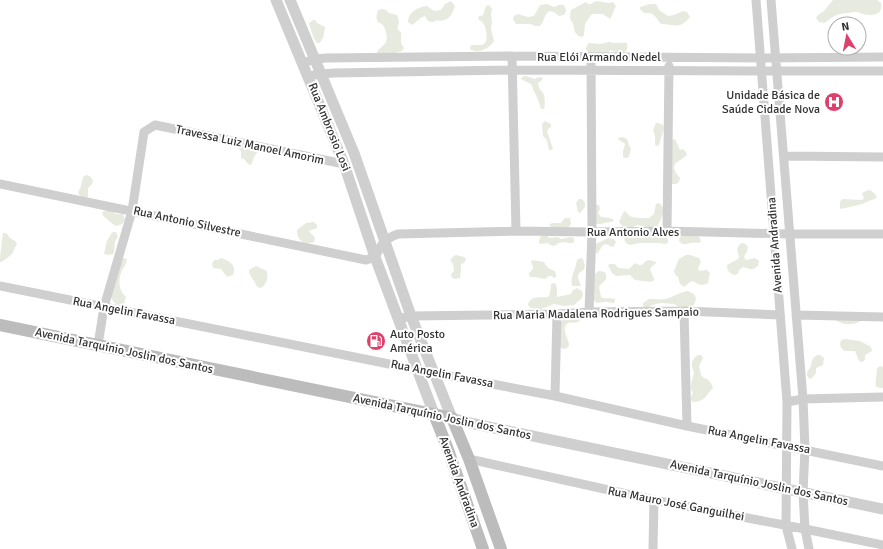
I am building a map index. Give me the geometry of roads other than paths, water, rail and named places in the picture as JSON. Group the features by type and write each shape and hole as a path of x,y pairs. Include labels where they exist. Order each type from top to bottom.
{"main road":[{"name":"Avenida Tarquínio Joslin dos Santos","path":"0,326 452,418"},
{"name":"Avenida Andradina","path":"434,414 483,549"},
{"name":"Avenida Andradina","path":"452,418 469,459 501,549"}],"street":[{"name":"Rua Ambrosio Losi","path":"276,0 344,164 375,257 434,414"},
{"name":"Rua Ambrosio Losi","path":"290,0 354,153 411,316 452,418"},
{"name":"Avenida Andradina","path":"756,0 787,402 786,526 792,549"},
{"path":"771,0 803,399 805,449 803,493 805,529 809,549"},
{"name":"Rua Elói Armando Nedel","path":"303,63 315,59 512,56 669,58 883,57"},
{"path":"512,56 516,231"},
{"path":"589,312 592,232 591,57"},
{"path":"667,231 669,58"},
{"name":"Rua Elói Armando Nedel","path":"308,76 334,73 512,70 883,71"},
{"name":"Travessa Luiz Manoel Amorim","path":"132,211 144,132 155,125 344,164"},
{"path":"784,156 883,158"},
{"name":"Rua Antonio Silvestre","path":"0,184 366,260 375,257"},
{"path":"98,345 104,307 132,211"},
{"name":"Rua Antonio Alves","path":"384,241 398,234 516,231 667,231 774,234 883,234"},
{"path":"375,257 384,241"},
{"name":"Rua Angelin Favassa","path":"0,286 555,396 687,426 883,466"},
{"path":"684,311 687,426"},
{"name":"Rua Maria Madalena Rodrigues Sampaio","path":"398,319 411,316 684,311 780,316"},
{"path":"555,396 557,314"},
{"path":"796,315 883,317"},
{"path":"787,402 803,399 883,397"},
{"name":"Avenida Tarquínio Joslin dos Santos","path":"452,418 883,509"},
{"name":"Rua Mauro José Ganguilhei","path":"469,459 654,500 883,545"},
{"path":"653,549 654,500"}],"place":[{"name":"Unidade Básica de Saúde Cidade Nova","path":"834,102"},
{"name":"Auto Posto América","path":"376,341"}]}
